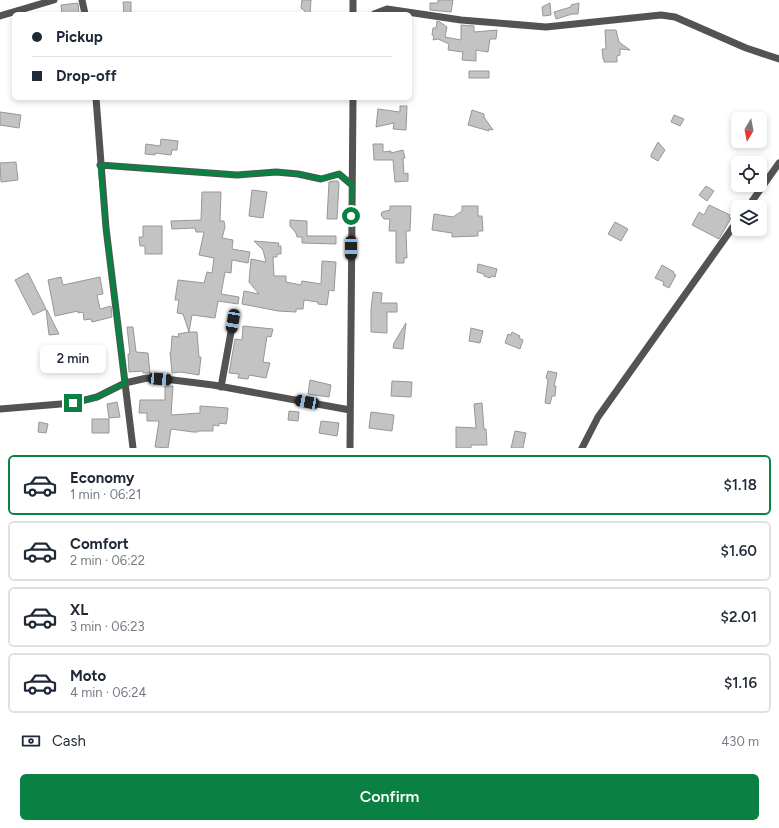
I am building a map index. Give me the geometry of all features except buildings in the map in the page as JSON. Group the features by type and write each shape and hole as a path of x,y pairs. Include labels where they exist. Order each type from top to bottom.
{"street":[{"path":"14,12 54,0"},
{"path":"82,0 85,12"},
{"path":"353,0 353,12"},
{"path":"379,12 387,9 407,12"},
{"path":"0,16 12,12"},
{"path":"412,13 461,20 546,26 661,15 675,17 746,48 779,59"},
{"path":"96,100 100,165 107,235 133,448"},
{"path":"350,448 352,100"},
{"path":"753,200 779,163"},
{"path":"100,165 237,175 276,172 298,174 321,179 339,174 352,185"},
{"path":"582,448 598,417 731,230"},
{"path":"221,387 233,321"},
{"path":"0,409 73,403 97,397 125,383 147,378 221,387 350,410"}],"route":[{"path":"73,403 97,397 125,383 117,325 100,165 237,175 276,172 298,174 321,179 339,174 352,185 351,216"}]}
